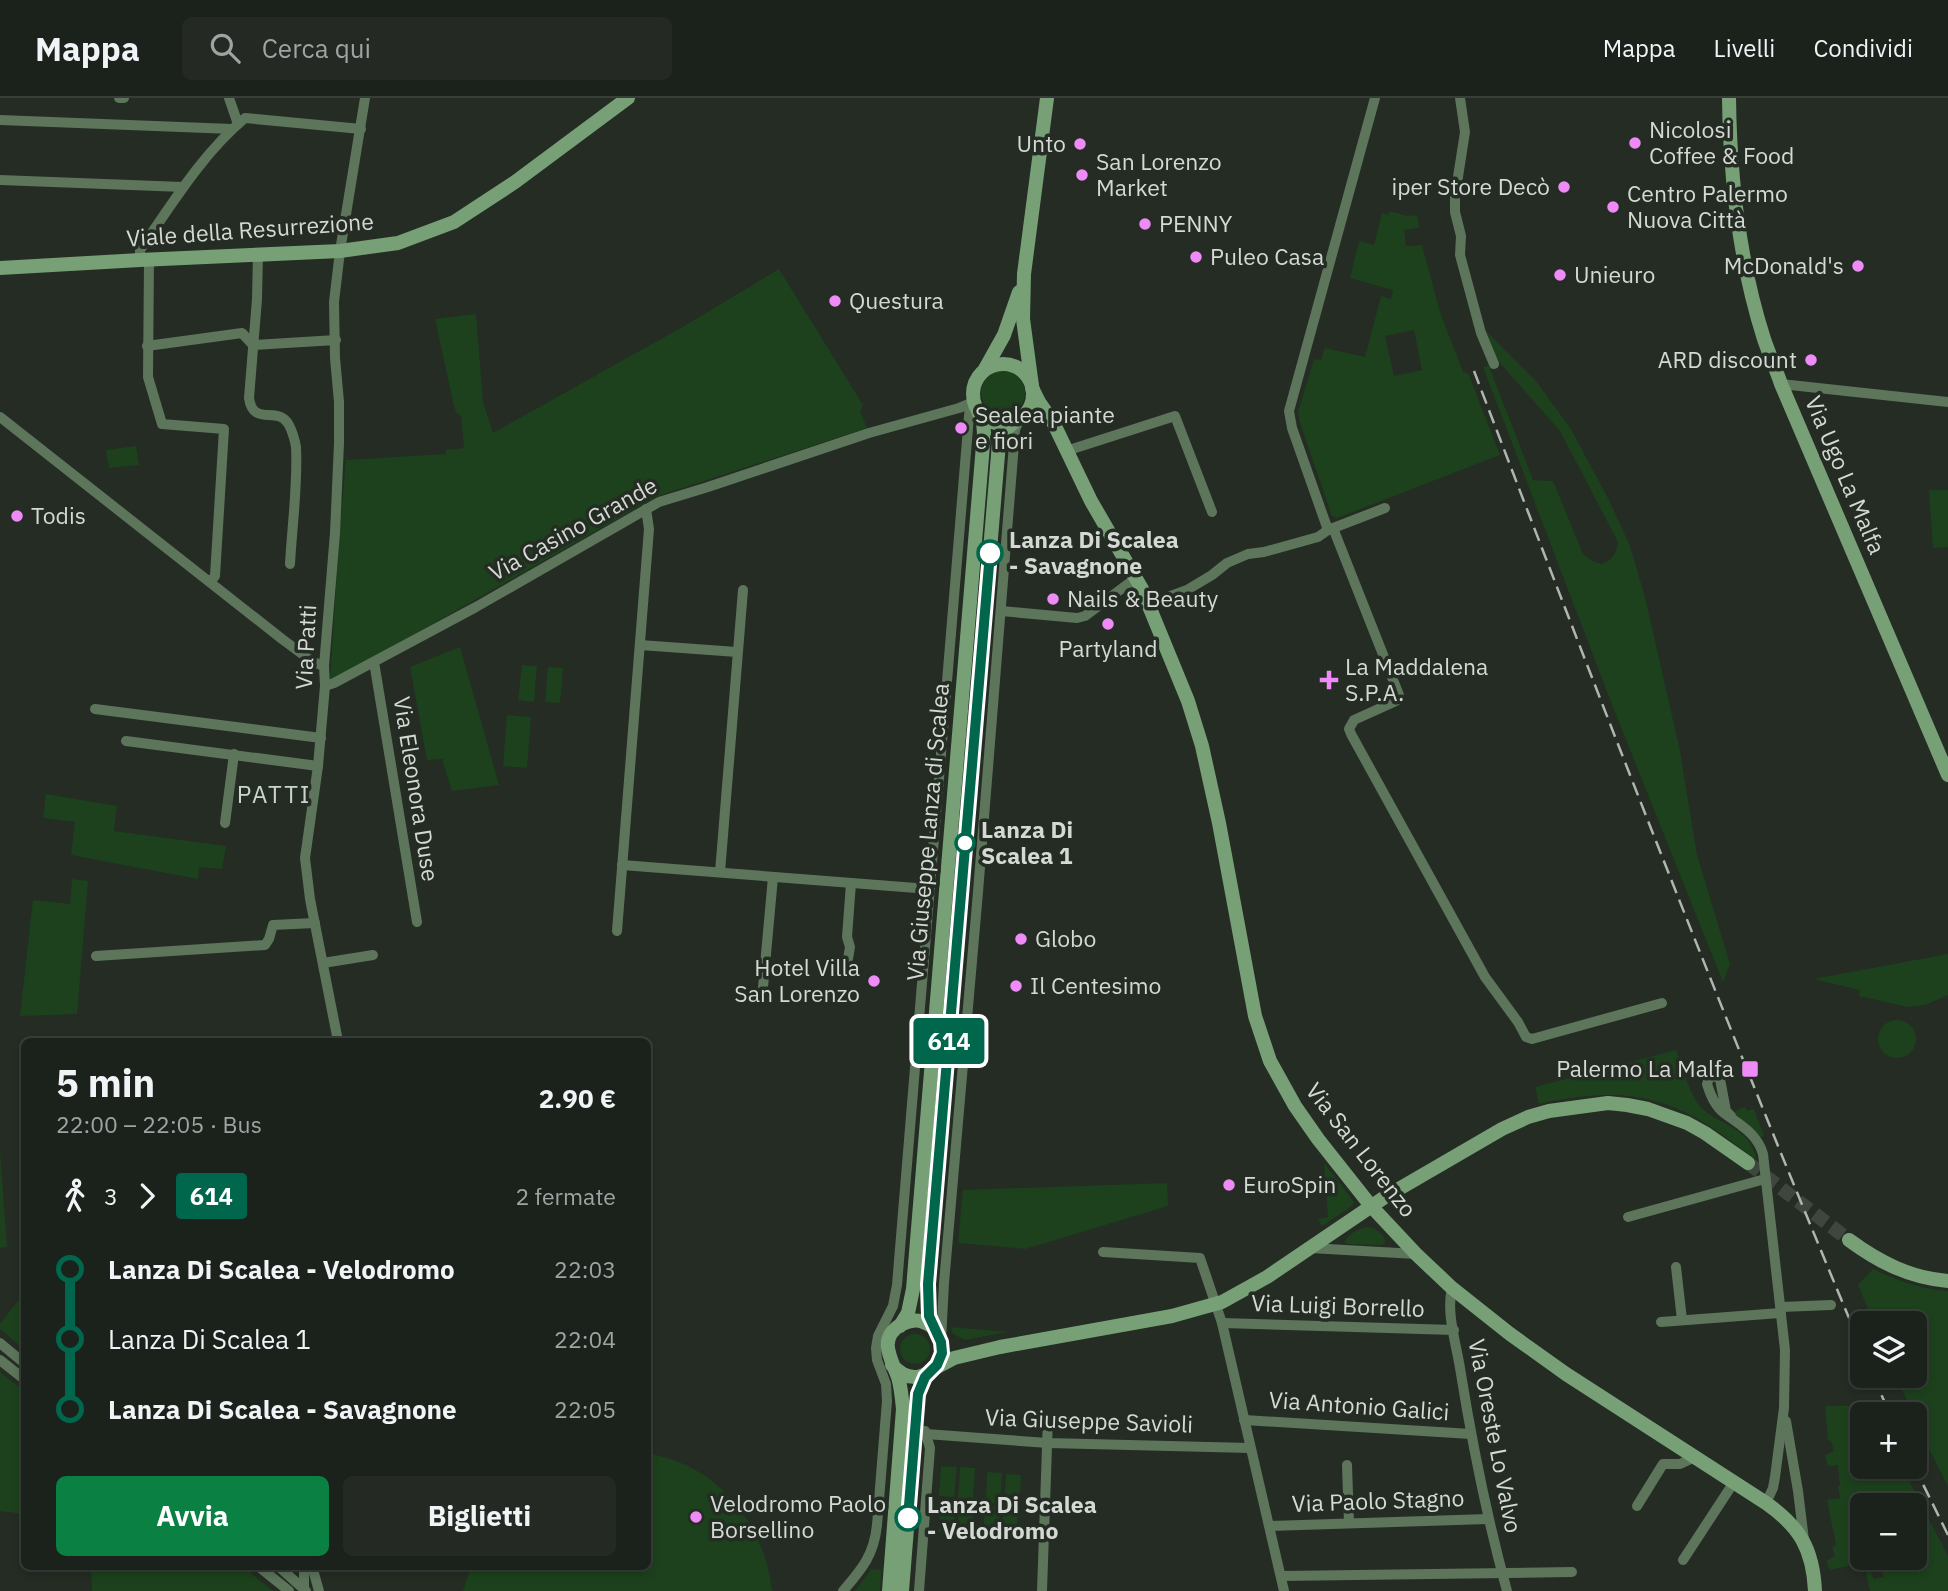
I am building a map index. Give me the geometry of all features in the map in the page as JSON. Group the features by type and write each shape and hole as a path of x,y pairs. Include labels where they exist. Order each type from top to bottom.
{"street":[{"path":"229,98 235,126"},
{"name":"Via Patti","path":"337,1038 305,858 321,738 335,533 339,443 334,302 365,98"},
{"name":"Viale della Resurrezione","path":"0,268 340,251 398,243 454,222 514,182 628,98"},
{"name":"Via San Lorenzo","path":"1047,98 1024,274 1023,319 1032,387 1053,422 1091,501 1149,604 1196,723 1224,852 1250,994 1270,1061 1295,1106 1318,1139 1371,1206 1416,1254 1452,1288 1542,1357 1787,1519 1804,1540 1812,1561 1815,1591"},
{"path":"1375,98 1289,411 1292,428 1330,529 1399,695 1396,701 1354,720 1349,729 1481,971 1526,1037 1532,1038 1662,1003"},
{"path":"1460,98 1465,132 1455,212 1461,236 1460,255 1481,332 1494,364"},
{"name":"Via Ugo La Malfa","path":"1729,98 1732,174 1742,246 1763,337 1948,775"},
{"path":"210,582 215,576 224,429 162,424 148,377 144,260 140,250 183,187 225,135 245,118 361,129"},
{"path":"0,120 235,126"},
{"path":"0,180 183,187"},
{"path":"258,254 250,404 258,414 280,416 286,420 296,444 290,564"},
{"name":"Via San Lorenzo","path":"982,372 1004,335 1024,274"},
{"path":"147,346 242,333 253,345"},
{"path":"253,345 336,340"},
{"path":"1008,363 1022,370 1032,387 1030,409 1016,422 993,422 974,406 974,387 982,372 992,366 1008,363"},
{"path":"1781,384 1948,402"},
{"name":"Via Casino Grande","path":"325,686 476,607 659,502 869,433 974,406"},
{"name":"Via Giuseppe Lanza di Scalea","path":"843,1591 861,1570 872,1551 876,1532 887,1401 886,1384 876,1356 876,1343 895,1299 929,889 974,406"},
{"name":"Via Giuseppe Lanza di Scalea","path":"900,1326 912,1300 983,441 983,422 974,406"},
{"path":"1065,450 1175,416 1212,512"},
{"path":"0,417 313,662 324,666"},
{"name":"Via San Lorenzo","path":"1016,422 1032,420 1042,423 1054,433 1065,450"},
{"name":"Via Giuseppe Lanza di Scalea","path":"939,1337 1016,422"},
{"name":"Via Giuseppe Lanza di Scalea","path":"939,1337 928,1308 928,1284 999,443 1003,432 1016,422"},
{"path":"1149,604 1187,590 1227,563 1318,537 1330,529 1385,508"},
{"path":"617,931 649,529 646,509"},
{"path":"1001,611 1085,617 1136,578"},
{"path":"720,872 743,590"},
{"path":"640,645 737,652"},
{"name":"Via Eleonora Duse","path":"374,662 417,922"},
{"path":"95,709 321,738"},
{"path":"125,741 318,766"},
{"path":"225,823 234,754"},
{"path":"622,864 929,889"},
{"path":"762,998 773,877"},
{"path":"846,971 850,947 847,937 851,883"},
{"path":"96,956 265,946 273,925 315,922"},
{"path":"323,963 373,955"},
{"path":"892,1365 898,1371 911,1376 923,1376 954,1358 1000,1347 1172,1317 1216,1304 1252,1287 1371,1206 1509,1126 1537,1114 1566,1107 1608,1103 1669,1115 1706,1133 1748,1163"},
{"path":"1731,1116 1750,1132 1763,1154 1785,1350 1784,1408 1773,1488 1766,1503"},
{"name":"Via Giuseppe Lanza di Scalea","path":"939,1155 951,1207"},
{"path":"1628,1217 1765,1179"},
{"name":"Via Giuseppe Lanza di Scalea","path":"904,1195 914,1240 915,1258"},
{"path":"1849,1240 1877,1259 1902,1271 1927,1279 1948,1281"},
{"path":"1310,1248 1416,1254"},
{"path":"1103,1252 1200,1258 1222,1323 1284,1591"},
{"path":"1676,1267 1682,1320"},
{"name":"Via Oreste Lo Valvo","path":"1452,1288 1450,1308 1472,1434 1488,1519 1507,1591"},
{"path":"1661,1322 1831,1305"},
{"path":"889,1591 902,1409 900,1387 888,1354 890,1337 909,1321 920,1321 926,1323 947,1344 957,1348 1000,1347"},
{"name":"Via Luigi Borrello","path":"1222,1323 1454,1330"},
{"path":"902,1591 916,1408 919,1391 942,1353 939,1337"},
{"path":"0,1343 21,1360"},
{"path":"0,1360 21,1378"},
{"path":"916,1408 929,1444 930,1456 919,1591"},
{"path":"1784,1408 1804,1540"},
{"path":"1042,1591 1048,1418"},
{"name":"Via Antonio Galici","path":"1244,1420 1472,1434"},
{"name":"Via Giuseppe Savioli","path":"926,1434 1048,1443 1250,1448"},
{"path":"1637,1506 1663,1464 1680,1464 1695,1457"},
{"path":"1347,1465 1349,1523"},
{"path":"1683,1560 1734,1482"},
{"path":"879,1504 896,1505"},
{"name":"Via Paolo Stagno","path":"1270,1526 1488,1519"},
{"path":"263,1570 289,1591"},
{"path":"283,1570 305,1590"},
{"path":"304,1570 305,1590"},
{"path":"313,1570 319,1591"},
{"path":"1281,1576 1572,1572"}],"green space":[{"path":"1390,211 1407,216 1417,215 1419,228 1404,230 1406,246 1422,245 1440,312 1463,372 1468,373 1500,455 1337,518 1332,516 1298,412 1314,359 1321,360 1325,348 1365,357 1381,296 1391,299 1393,290 1350,278 1359,241 1374,245 1382,213 1388,215","holes":["1414,330 1422,370 1394,376 1385,336"]},
{"path":"779,269 863,405 860,411 867,428 658,496 376,656 330,679 346,460 446,454 446,450 464,448 461,416 454,406 435,319 476,314 483,402 493,433 686,325"},
{"path":"1484,329 1536,381 1571,429 1630,546 1645,597 1680,751 1697,855 1730,964 1723,982 1611,702 1483,367 1489,366 1533,480 1553,481 1583,554 1602,564 1613,556 1618,542 1560,431 1499,362"},
{"path":"1003,371 1019,377 1025,393 1019,409 1003,415 987,409 981,393 987,377"},
{"path":"136,446 139,465 109,468 106,450"},
{"path":"1929,490 1948,490 1948,547 1933,548"},
{"path":"460,647 499,785 452,791 442,759 427,760 410,667"},
{"path":"522,665 537,666 534,702 518,700"},
{"path":"548,667 563,668 560,703 545,702"},
{"path":"507,715 531,717 527,768 503,766"},
{"path":"46,794 117,806 114,831 226,846 222,869 199,867 198,879 71,855 75,822 43,818"},
{"path":"72,879 88,881 77,1014 20,1016 33,900 70,904"},
{"path":"1948,954 1948,995 1925,1005 1908,1007 1859,996 1860,990 1813,979"},
{"path":"1897,1020 1911,1025 1916,1039 1911,1053 1897,1058 1883,1053 1878,1039 1883,1025"},
{"path":"1676,1050 1699,1105 1740,1132 1753,1148 1757,1160 1698,1119 1659,1102 1620,1095 1601,1095 1539,1104 1535,1087"},
{"path":"1745,1107 1747,1111 1754,1109 1764,1136 1759,1138 1734,1114"},
{"path":"0,1150 7,1247 0,1248"},
{"path":"1324,1163 1354,1202 1322,1226 1318,1219 1328,1217"},
{"path":"1167,1183 1168,1206 1025,1249 958,1243 963,1190"},
{"path":"1368,1227 1380,1232 1385,1243 1344,1242 1354,1232"},
{"path":"1873,1269 1910,1284 1948,1291 1948,1486 1927,1445 1927,1402 1908,1402 1901,1388 1927,1388 1927,1311 1869,1311 1858,1285"},
{"path":"21,1297 21,1346 0,1329 0,1324"},
{"path":"951,1327 1008,1332 965,1340 953,1334"},
{"path":"915,1334 926,1338 930,1349 926,1360 915,1364 904,1360 900,1349 904,1338"},
{"path":"0,1372 21,1389 21,1514 0,1511"},
{"path":"1825,1406 1850,1406 1850,1479 1908,1479 1915,1493 1850,1493 1850,1565 1830,1570 1826,1561 1835,1556 1832,1547 1836,1545 1827,1500 1840,1498 1838,1465 1828,1466 1825,1455 1834,1451 1831,1441 1828,1440"},
{"name":"Velodromo Paolo Borsellino","path":"651,1455 673,1460 695,1470 733,1501 748,1521 759,1543 772,1591 463,1591 470,1570 651,1570"},
{"path":"941,1466 957,1467 954,1497 939,1496"},
{"path":"960,1467 975,1468 973,1499 958,1498"},
{"path":"987,1472 1002,1473 1000,1504 986,1503"},
{"path":"1006,1474 1021,1475 1019,1506 1004,1505"},
{"path":"941,1501 955,1502 954,1533 939,1532"},
{"path":"959,1501 974,1502 972,1533 957,1532"},
{"path":"985,1506 1000,1507 998,1538 983,1537"},
{"path":"1003,1507 1018,1508 1016,1540 1001,1539"},
{"path":"1927,1515 1948,1556 1948,1591 1870,1591 1866,1574 1870,1571 1874,1579 1884,1577 1882,1570 1927,1570"},
{"path":"871,1569 881,1570 880,1591 855,1591"},
{"path":"91,1570 247,1570 273,1591 92,1591"}],"tunnel":[{"path":"1748,1163 1849,1240"}],"railway":[{"path":"1474,371 1664,861 1850,1320"},
{"path":"1878,1388 1885,1402"},
{"path":"1920,1479 1948,1535"}],"bus line":[{"name":"614","path":"908,1518 918,1394 925,1377 935,1368 942,1353 939,1336 929,1316 928,1284 990,553"}],"place":[{"name":"Nicolosi Coffee & Food","path":"1635,143"},
{"name":"Unto","path":"1080,144"},
{"name":"San Lorenzo Market","path":"1082,175"},
{"name":"iper Store Decò","path":"1564,187"},
{"name":"Centro Palermo Nuova Città","path":"1613,207"},
{"name":"PENNY","path":"1145,224"},
{"name":"Puleo Casa","path":"1196,257"},
{"name":"McDonald's","path":"1858,266"},
{"name":"Unieuro","path":"1560,275"},
{"name":"Questura","path":"835,301"},
{"name":"ARD discount","path":"1811,360"},
{"name":"Sealea piante e fiori","path":"961,428"},
{"name":"Todis","path":"17,516"},
{"name":"Lanza Di Scalea - Savagnone","path":"990,553"},
{"name":"Nails & Beauty","path":"1053,599"},
{"name":"Partyland","path":"1108,624"},
{"name":"La Maddalena S.P.A.","path":"1329,680"},
{"name":"Lanza Di Scalea 1","path":"965,843"},
{"name":"Globo","path":"1021,939"},
{"name":"Hotel Villa San Lorenzo","path":"874,981"},
{"name":"Il Centesimo","path":"1016,986"},
{"name":"Palermo La Malfa","path":"1750,1069"},
{"name":"EuroSpin","path":"1229,1185"},
{"name":"Velodromo Paolo Borsellino","path":"696,1517"},
{"name":"Lanza Di Scalea - Velodromo","path":"908,1518"}],"district":[{"name":"PATTI","path":"274,795"}]}
